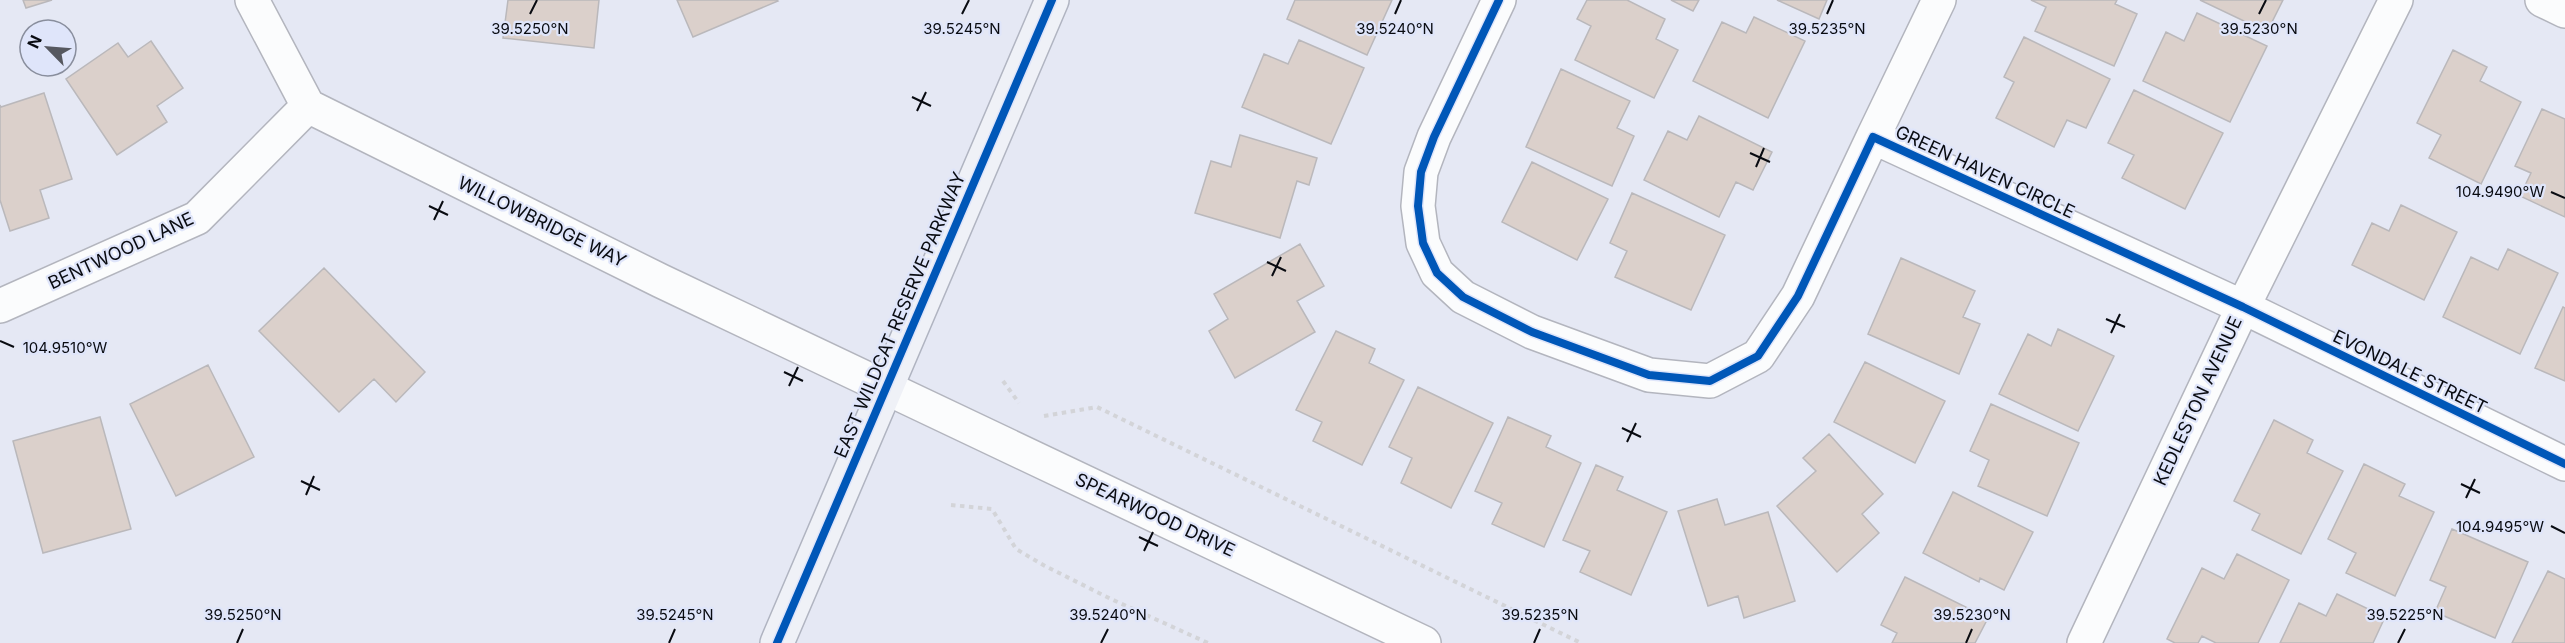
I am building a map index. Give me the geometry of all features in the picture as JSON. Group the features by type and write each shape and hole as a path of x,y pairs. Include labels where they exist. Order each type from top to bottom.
{"main road":[{"name":"EAST WILDCAT RESERVE PARKWAY","path":"777,643 1052,0"}],"street":[{"path":"252,0 308,106"},
{"name":"GREEN HAVEN CIRCLE","path":"1499,0 1434,137 1421,172 1418,206 1423,243 1437,273 1463,297 1532,332 1649,375 1710,381 1758,356 1798,296 1873,137 2242,308"},
{"path":"1873,137 1939,0"},
{"name":"KEDLESTON AVENUE","path":"2084,643 2242,308 2396,0"},
{"path":"2542,0 2565,10"},
{"name":"BENTWOOD LANE","path":"0,306 197,218 308,106"},
{"name":"WILLOWBRIDGE WAY","path":"308,106 661,281 885,387"},
{"name":"EVONDALE STREET","path":"2242,308 2565,464"},
{"name":"SPEARWOOD DRIVE","path":"885,387 1424,643"}],"path":[{"path":"1003,381 1021,405"},
{"path":"1037,413 1044,416 1097,406 1581,643"},
{"path":"951,505 992,509 1017,549 1111,599 1208,643"}],"building":[{"path":"23,0 52,0 26,8"},
{"path":"508,0 599,0 594,48 503,38"},
{"path":"677,0 777,0 778,1 693,37"},
{"path":"1295,0 1392,0 1367,55 1287,19"},
{"path":"1587,0 1627,0 1665,19 1656,39 1678,50 1654,98 1575,60 1591,26 1577,19"},
{"path":"1671,0 1699,0 1693,11"},
{"path":"1777,0 1827,0 1819,19"},
{"path":"2031,0 2117,0 2115,4 2137,14 2114,66 2035,31 2046,7"},
{"path":"2200,0 2283,0 2267,32"},
{"path":"2197,13 2267,46 2230,122 2143,81 2166,32 2184,41"},
{"path":"1754,17 1805,41 1768,118 1693,81 1722,22 1746,33"},
{"path":"2024,37 2110,79 2086,128 2067,120 2054,147 1996,118 2014,82 2004,77"},
{"path":"1299,40 1364,68 1331,144 1242,107 1264,54 1288,64"},
{"path":"151,41 183,88 157,106 167,122 117,155 66,79 78,78 78,71 118,43 128,57"},
{"path":"2453,50 2487,67 2480,81 2521,102 2481,184 2429,158 2441,135 2417,123"},
{"path":"1561,69 1630,101 1617,128 1634,136 1612,186 1526,147"},
{"path":"2134,90 2223,133 2185,209 2122,178 2134,155 2108,143"},
{"path":"44,93 72,179 40,190 49,218 10,231 0,200 0,105 1,107"},
{"path":"2542,109 2565,119 2565,217 2520,196 2531,173 2515,166"},
{"path":"1699,116 1772,152 1753,190 1736,182 1719,217 1644,180 1668,131 1687,140"},
{"path":"1240,135 1317,158 1309,185 1297,181 1280,238 1195,213 1211,161 1231,167"},
{"path":"1532,162 1608,199 1577,260 1502,222"},
{"path":"1632,193 1725,235 1691,310 1615,277 1627,251 1610,243"},
{"path":"2401,205 2457,232 2424,300 2352,265 2372,223 2389,231"},
{"path":"1300,244 1324,286 1297,301 1315,332 1235,378 1209,331 1228,319 1214,294"},
{"path":"2508,249 2558,273 2520,354 2443,317 2471,257 2498,270"},
{"path":"1901,258 1975,291 1963,317 1980,324 1959,374 1868,334"},
{"path":"324,268 425,372 396,402 374,379 339,412 259,331"},
{"path":"2563,307 2565,308 2565,381 2535,368"},
{"path":"2058,329 2114,356 2078,431 1999,394 2028,334 2051,346"},
{"path":"1336,331 1375,349 1369,363 1404,380 1362,465 1313,441 1322,422 1296,410"},
{"path":"1865,362 1945,401 1915,463 1834,422"},
{"path":"208,365 254,457 176,496 130,404"},
{"path":"1418,387 1493,423 1451,508 1401,483 1412,458 1389,447"},
{"path":"1991,404 2079,443 2047,516 1978,486 1989,460 1970,451"},
{"path":"100,417 131,529 43,553 13,441"},
{"path":"1508,417 1551,436 1546,447 1581,463 1544,547 1492,524 1502,503 1475,491"},
{"path":"2274,420 2313,440 2307,453 2343,471 2301,554 2252,530 2260,514 2234,501"},
{"path":"1829,434 1883,494 1862,514 1879,533 1837,572 1777,506 1816,471 1803,458"},
{"path":"2364,464 2405,484 2399,496 2434,512 2395,596 2346,573 2356,553 2328,539"},
{"path":"1596,465 1623,477 1617,490 1667,512 1631,595 1580,572 1590,551 1563,540"},
{"path":"1953,492 2033,532 2004,590 1980,578 1979,582 1923,553"},
{"path":"1717,499 1725,525 1768,512 1795,601 1744,618 1738,596 1708,606 1678,511"},
{"path":"2452,529 2528,562 2495,638 2435,612 2446,587 2430,580"},
{"path":"2237,554 2289,580 2258,643 2216,643 2202,636 2198,643 2175,643 2167,639 2202,568 2224,579"},
{"path":"2548,571 2565,579 2565,643 2512,643"},
{"path":"1905,577 1988,618 1975,643 1892,643 1897,633 1881,625"},
{"path":"2337,594 2385,617 2373,643 2280,643 2299,603 2326,616"}],"cycle path":[{"path":"777,643 1052,0"},
{"path":"1499,0 1434,137 1421,172 1418,206 1423,243 1437,273 1463,297 1532,332 1649,375 1710,381 1758,356 1798,296 1873,137 2243,307 2565,464"}]}
